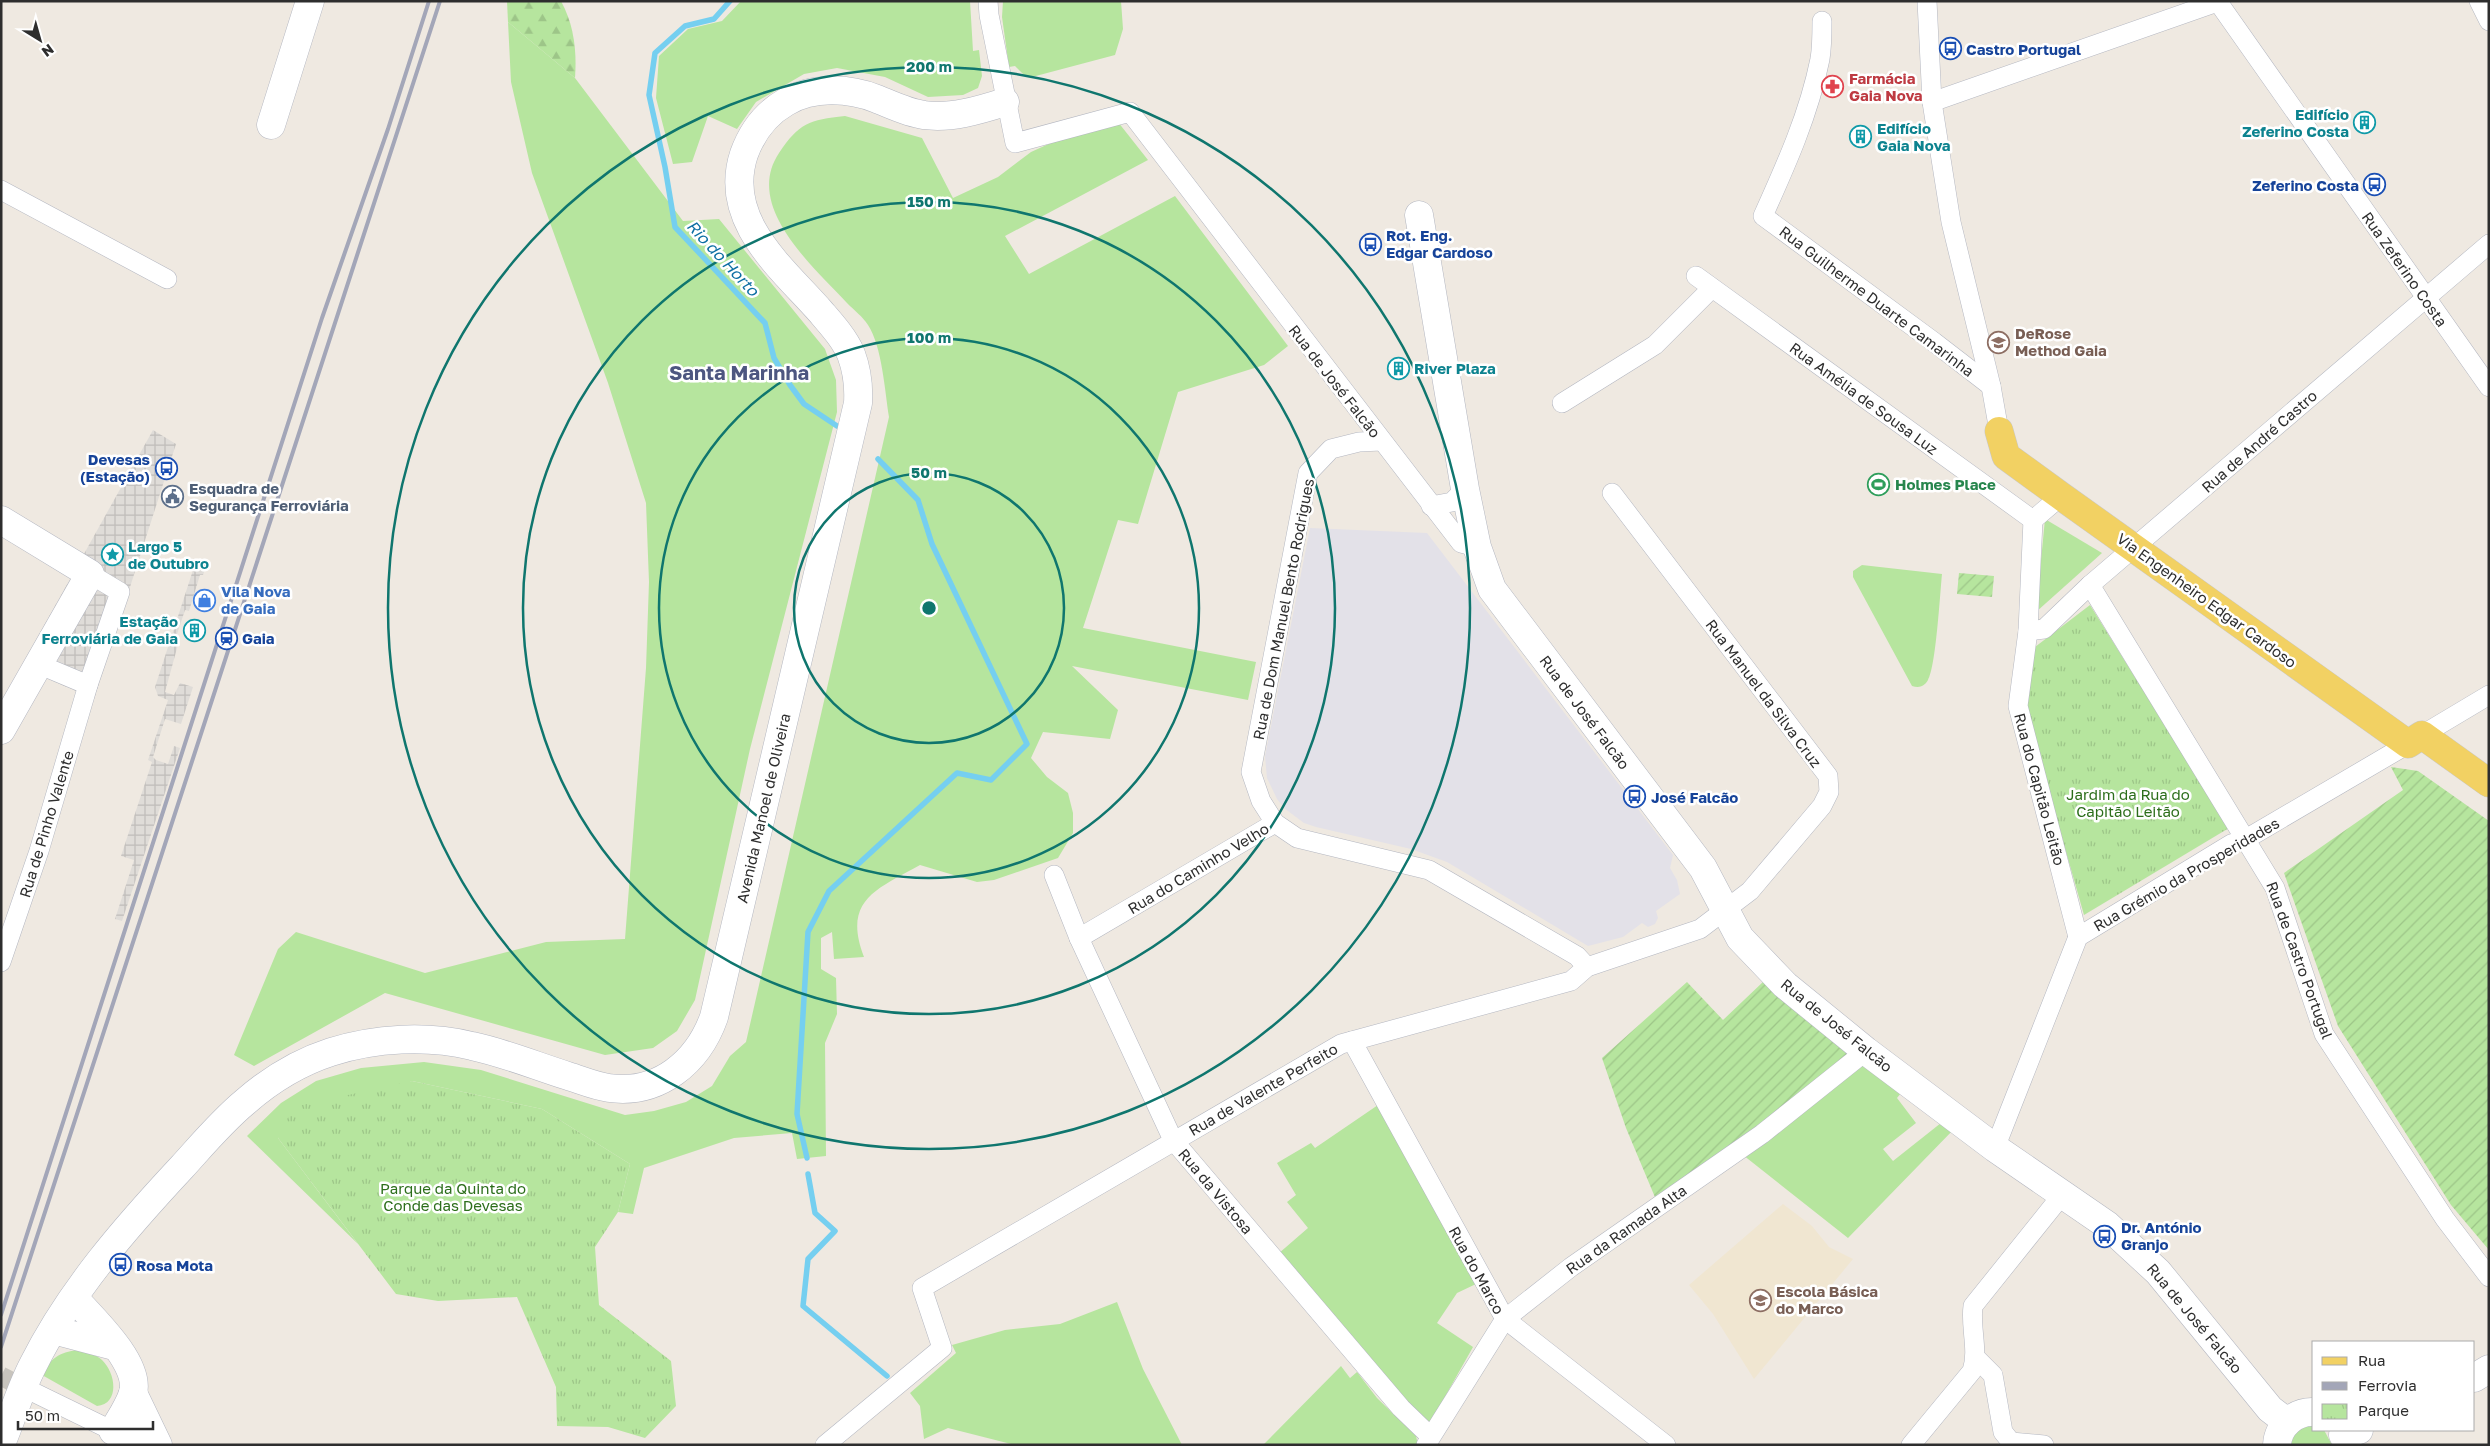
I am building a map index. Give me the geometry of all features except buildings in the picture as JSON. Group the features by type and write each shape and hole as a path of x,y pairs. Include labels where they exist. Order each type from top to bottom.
{"main road":[{"path":"271,125 310,1"},
{"name":"Avenida Manoel de Oliveira","path":"1,1444 32,1366 74,1298 105,1255 136,1218 244,1102 292,1069 318,1057 360,1045 426,1040 459,1043 487,1050 595,1085 618,1089 642,1086 664,1079 682,1068 696,1053 709,1031 714,1017 858,402 855,366 843,339 761,244 746,220 739,190 743,159 753,132 773,111 786,102 817,92 848,91 862,94 908,111 935,116 957,114 1005,102"},
{"path":"1419,216 1465,489 1477,547"},
{"name":"Via Engenheiro Edgar Cardoso","path":"2003,444 2061,496 2135,548 2415,740 2489,783"},
{"path":"1,520 90,574 1,730"},
{"name":"Rua de José Falcão","path":"1477,547 1492,588 1703,868 1724,911 1740,938 1785,985 1866,1051 1996,1148 2107,1225 2158,1272 2270,1408 2282,1433"},
{"path":"74,1298 102,1329 130,1368 133,1380 133,1393 158,1445"},
{"path":"53,1330 114,1346"},
{"path":"2475,1377 2489,1369"},
{"path":"133,1393 113,1430 144,1445"},
{"path":"2282,1433 2296,1415 2312,1412"}],"street":[{"path":"988,1 988,15 1005,102"},
{"path":"1928,1 1932,102 1951,222 1991,386 2003,444"},
{"path":"1932,102 2219,2"},
{"name":"Rua Zeferino Costa","path":"2219,2 2489,387"},
{"name":"Rua Guilherme Duarte Camarinha","path":"1822,21 1820,58 1810,100 1796,142 1763,216 1991,386"},
{"name":"Rua de José Falcão","path":"1005,102 1015,143 1130,112 1431,506 1461,543 1477,547"},
{"path":"1,190 167,279"},
{"name":"Rua de André Castro","path":"2028,631 2044,629 2090,585 2489,244"},
{"name":"Rua Amélia de Sousa Luz","path":"1696,276 2034,520"},
{"path":"1562,403 1655,345 1712,288"},
{"name":"Rua de Dom Manuel Bento Rodrigues","path":"1275,823 1261,801 1251,772 1308,473 1331,449 1360,442 1381,441"},
{"path":"1431,506 1452,502 1465,489"},
{"name":"Rua Manuel da Silva Cruz","path":"1612,493 1828,776 1829,792 1822,806 1750,891 1724,911"},
{"path":"2034,520 2061,496"},
{"name":"Rua do Capitão Leitão","path":"2034,520 2028,631 2018,706 2081,936"},
{"path":"38,664 88,685 120,592 90,574"},
{"name":"Rua de Castro Portugal","path":"2090,585 2275,888 2324,1034 2445,1219 2489,1277"},
{"name":"Rua de Pinho Valente","path":"1,962 39,851 88,685"},
{"name":"Rua Grémio da Prosperidades","path":"1996,1148 2081,936 2231,844 2246,839 2489,695"},
{"name":"Rua do Caminho Velho","path":"1079,938 1275,823 1297,838 1429,870 1577,956 1586,967"},
{"name":"Rua da Vistosa","path":"1054,875 1079,938 1173,1140 1428,1440"},
{"name":"Rua de Valente Perfeito","path":"825,1445 942,1348 922,1288 1173,1140 1341,1044 1571,981 1586,967 1700,929 1724,911"},
{"name":"Rua do Marco","path":"1352,1041 1505,1319 1666,1445"},
{"name":"Rua da Ramada Alta","path":"1428,1440 1505,1319 1571,1267 1762,1134 1866,1051"},
{"path":"1911,1445 1972,1371 1976,1358 1971,1321 1973,1306 2062,1195"},
{"path":"1976,1358 1993,1375 2003,1432 2011,1442 2044,1444"},
{"path":"33,1392 113,1430"}],"shaded area":[{"name":"Largo 5 de Outubro","path":"153,430 176,444 94,699 21,667"},
{"path":"1310,528 1427,533 1673,855 1670,868 1677,880 1680,894 1656,911 1658,918 1655,924 1648,927 1642,923 1623,937 1588,946 1447,862 1411,849 1316,827 1304,823 1284,808 1277,799 1267,778 1265,756"},
{"path":"200,559 207,563 203,575 200,575 189,611 185,610 175,640 179,641 165,692 174,695 180,683 193,687 181,724 165,719 153,757 168,764 174,746 180,748 122,921 115,919 134,860 121,856 152,762 148,760 168,700 158,696 155,687 194,567 197,568"},
{"name":"Escola Básica do Marco","path":"1783,1204 1812,1226 1829,1247 1853,1259 1754,1379 1713,1314 1689,1285"}],"green space":[{"path":"507,1 561,1 569,19 574,38 575,78 508,22"},
{"path":"741,1 970,1 973,51 979,50 982,76 978,88 963,95 928,97 885,77 837,68 804,74 756,102 737,129 708,116 692,162 673,164 656,98 659,56 688,29 722,21"},
{"path":"1003,1 1121,1 1123,29 1115,55 1032,77 1024,75 1015,66 1009,67 1002,17"},
{"path":"508,22 575,78 683,221 719,219 825,349 836,380 837,412 750,749 695,1000 677,1031 653,1048 605,1055 385,993 254,1066 234,1055 278,949 296,932 425,973 546,942 625,939 646,668 649,582 646,503 608,383 532,173 511,82"},
{"path":"845,116 922,138 953,198 998,177 1031,152 1075,132 1118,122 1148,160 1005,236 1029,274 1175,196 1288,346 1264,365 1178,392 1138,524 1118,520 1083,628 1256,662 1248,700 1072,666 1118,710 1110,739 1043,732 1031,758 1047,777 1068,793 1073,813 1073,833 1058,858 994,880 977,882 920,865 890,881 868,899 861,909 857,922 858,938 864,957 834,959 832,932 821,938 821,969 836,978 837,1014 825,1043 826,1156 797,1159 792,1133 734,1138 644,1168 633,1214 618,1212 630,1164 542,1109 412,1081 278,1138 358,1244 247,1136 281,1103 316,1081 361,1068 424,1062 481,1070 625,1115 654,1111 686,1102 712,1086 730,1056 746,1042 889,417 880,357 873,334 861,316 817,272 787,235 776,215 770,194 770,173 779,153 793,135 806,125 822,119"},
{"path":"2045,519 2102,553 2036,612"},
{"path":"1862,565 1942,574 1931,673 1923,686 1912,686 1853,577 1853,571"},
{"path":"1959,573 1994,576 1992,597 1957,594"},
{"name":"Jardim da Rua do Capitão Leitão","path":"2090,605 2229,828 2084,915 2024,704 2035,647"},
{"path":"2391,767 2418,771 2489,821 2489,1250 2451,1205 2338,1026 2284,873 2403,790"},
{"path":"1764,981 1853,1051 1790,1105 1657,1202 1626,1128 1602,1058 1687,982 1723,1020"},
{"path":"1867,1060 1905,1088 1897,1098 1916,1123 1883,1149 1893,1161 1946,1119 1956,1127 1848,1238 1743,1155"},
{"name":"Parque da Quinta do Conde das Devesas","path":"412,1081 542,1109 630,1164 618,1212 595,1247 599,1305 671,1361 676,1406 645,1438 608,1427 557,1426 556,1387 517,1297 438,1301 396,1294 278,1138 293,1107"},
{"path":"1378,1105 1476,1284 1457,1293 1437,1323 1473,1347 1429,1425 1404,1406 1278,1254 1308,1228 1287,1202 1296,1195 1277,1163 1311,1143 1315,1148"},
{"path":"1117,1302 1143,1369 1182,1445 1015,1445 948,1428 924,1439 920,1406 910,1393 956,1353 952,1345 1005,1330 1060,1324"},
{"path":"78,1350 100,1358 110,1372 113,1380 112,1394 104,1404 97,1406 42,1375 56,1357 65,1352"},
{"path":"1341,1366 1350,1378 1357,1372 1377,1398 1416,1436 1418,1445 1263,1445"},
{"path":"2309,1425 2312,1426 2312,1431 2325,1431 2332,1445 2290,1445 2296,1431"}],"waterway":[{"name":"Rio do Horto","path":"730,1 714,19 685,26 655,53 649,95 665,167 675,227 765,323 774,358 804,404 837,426"},
{"path":"807,1158 797,1114 808,932 829,891 957,773 991,780 1027,744 932,544 918,500 878,459"},
{"path":"808,1174 815,1213 835,1231 808,1259 803,1306 887,1376"}],"tunnel":[{"path":"1,1376 32,1392"}],"railway":[{"path":"1,1315 322,318 388,129 429,1"},
{"path":"1,1347 440,1"}],"place":[{"name":"Castro Portugal","path":"1950,49"},
{"name":"Farmácia Gaia Nova","path":"1833,87"},
{"name":"Edifício Zeferino Costa","path":"2365,123"},
{"name":"Edifício Gaia Nova","path":"1861,137"},
{"name":"Zeferino Costa","path":"2375,185"},
{"name":"Rot. Eng. Edgar Cardoso","path":"1370,244"},
{"name":"DeRose Method Gaia","path":"1999,342"},
{"name":"River Plaza","path":"1398,368"},
{"name":"Devesas (Estação)","path":"166,468"},
{"name":"Holmes Place","path":"1879,484"},
{"name":"Esquadra de Segurança Ferroviária","path":"173,497"},
{"name":"Largo 5 de Outubro","path":"112,555"},
{"name":"Vila Nova de Gaia","path":"205,600"},
{"name":"Estação Ferroviária de Gaia","path":"194,630"},
{"name":"Gaia","path":"226,638"},
{"name":"José Falcão","path":"1635,797"},
{"name":"Dr. António Granjo","path":"2105,1236"},
{"name":"Rosa Mota","path":"120,1265"},
{"name":"Escola Básica do Marco","path":"1760,1300"}],"district":[{"name":"Santa Marinha","path":"739,372"}]}
